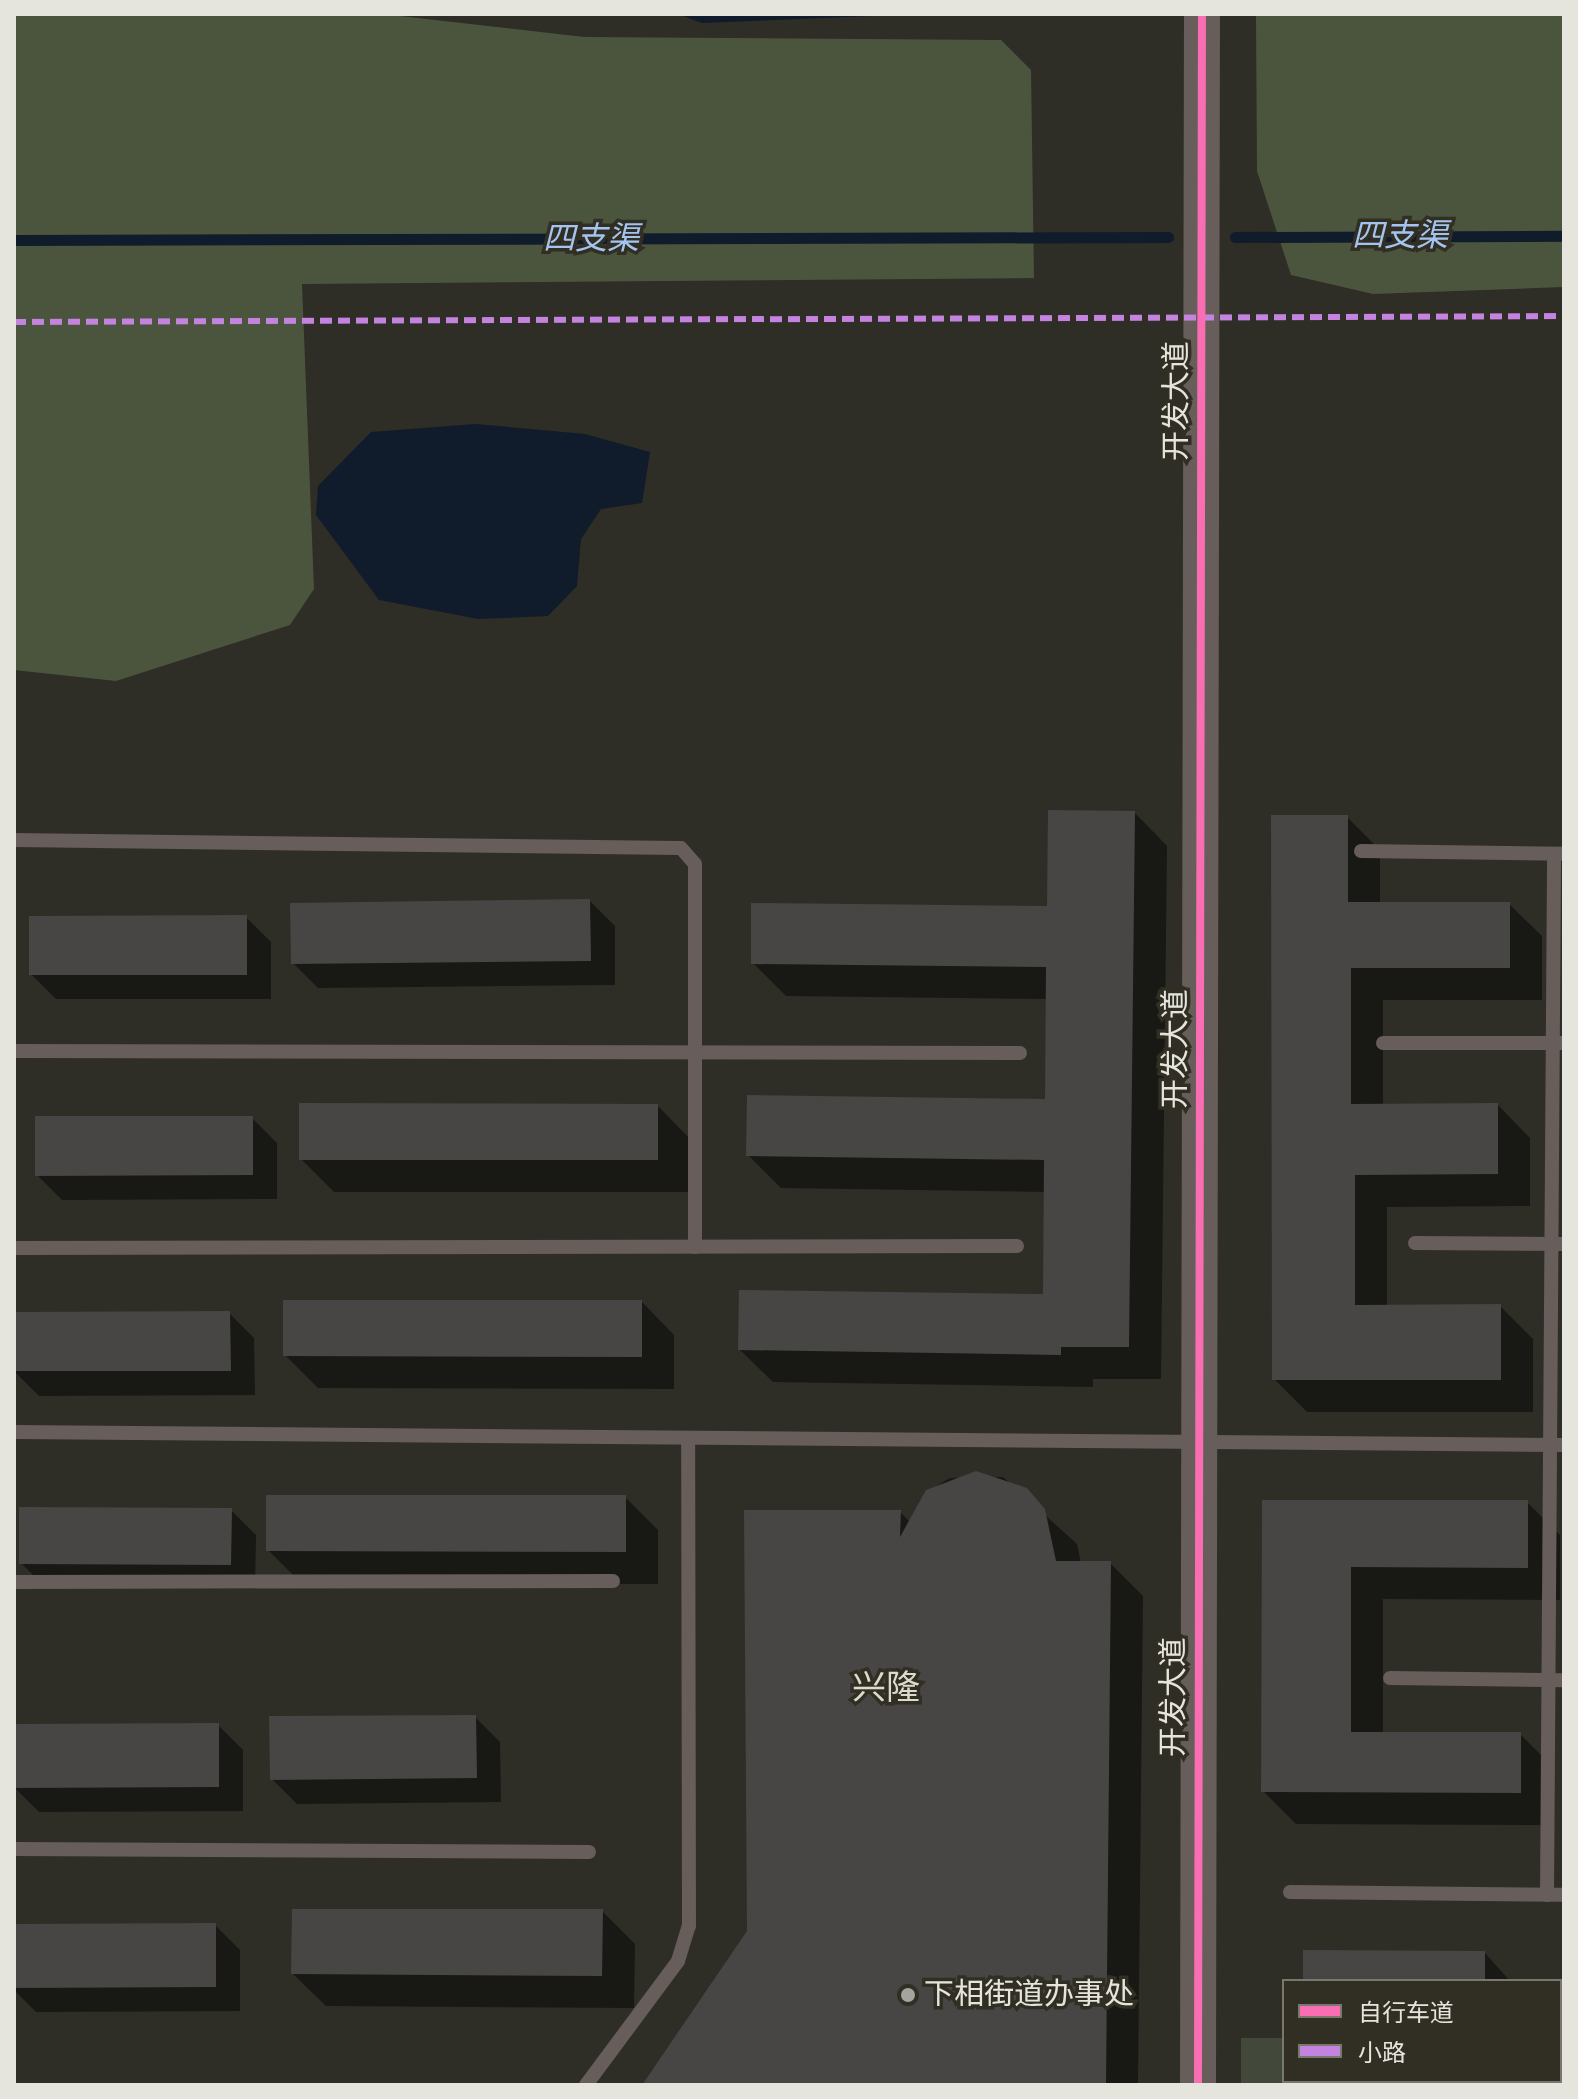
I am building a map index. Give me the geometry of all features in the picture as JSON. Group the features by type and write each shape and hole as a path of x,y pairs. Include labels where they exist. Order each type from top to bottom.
{"street":[{"name":"开发大道","path":"1198,2085 1202,14"}],"lane":[{"path":"14,840 681,848 695,864 695,1247"},
{"path":"1361,851 1559,854 1556,1680 1547,1895"},
{"path":"1383,1043 1558,1043"},
{"path":"14,1051 1020,1053"},
{"path":"1415,1243 1558,1244"},
{"path":"14,1248 1017,1246"},
{"path":"14,1432 1557,1445"},
{"path":"586,2085 678,1961 689,1926 688,1438"},
{"path":"14,1582 613,1581"},
{"path":"1390,1678 1556,1680"},
{"path":"14,1849 589,1852"},
{"path":"1290,1892 1564,1895"}],"green space":[{"path":"14,14 382,14 584,37 1001,40 1031,70 1034,278 302,284 314,589 290,625 116,681 14,670"},
{"path":"1256,14 1564,14 1564,287 1373,294 1291,275 1257,171"},
{"path":"1241,2038 1282,2038 1282,2083 1562,2083 1564,2039 1564,2085 1241,2085"}],"water":[{"path":"678,14 918,14 702,23"},
{"path":"476,424 585,434 650,452 642,503 601,509 581,539 577,586 548,616 478,619 379,600 316,515 318,486 371,432"}],"building":[{"path":"1048,810 1135,811 1129,1347 1061,1347 1061,1355 738,1350 739,1290 1043,1294 1044,1160 746,1156 747,1095 1045,1099 1046,967 751,964 751,903 1047,906"},
{"path":"1271,815 1348,815 1348,902 1510,902 1510,968 1351,968 1351,1104 1498,1103 1498,1174 1355,1175 1355,1305 1501,1304 1501,1380 1272,1380"},
{"path":"590,899 591,961 291,964 290,903"},
{"path":"247,915 247,975 29,975 29,916"},
{"path":"299,1103 658,1104 658,1160 299,1160"},
{"path":"35,1116 253,1116 253,1175 35,1176"},
{"path":"283,1300 642,1300 642,1357 283,1356"},
{"path":"230,1311 231,1371 14,1371 14,1312"},
{"path":"976,1471 1027,1488 1045,1509 1056,1561 1111,1561 1106,2085 642,2085 747,1931 744,1510 901,1510 900,1537 926,1490"},
{"path":"266,1495 626,1495 626,1552 266,1551"},
{"path":"1262,1500 1528,1500 1528,1568 1351,1567 1351,1732 1521,1732 1521,1793 1261,1792"},
{"path":"19,1507 232,1508 231,1565 19,1564"},
{"path":"476,1715 477,1778 270,1780 269,1716"},
{"path":"219,1723 219,1787 14,1788 14,1724"},
{"path":"292,1909 603,1909 602,1976 291,1974"},
{"path":"216,1923 216,1987 14,1988 14,1924"},
{"path":"1303,1950 1485,1951 1485,1979 1303,1979"}],"waterway":[{"name":"四支渠","path":"1235,237 1564,236"},
{"name":"四支渠","path":"14,240 1168,237"}],"marked path":[{"path":"14,322 1564,316"}],"cycle path":[{"path":"1198,2085 1202,14"}],"place":[{"name":"下相街道办事处","path":"908,1995"}],"district":[{"name":"兴隆","path":"886,1690"}]}
